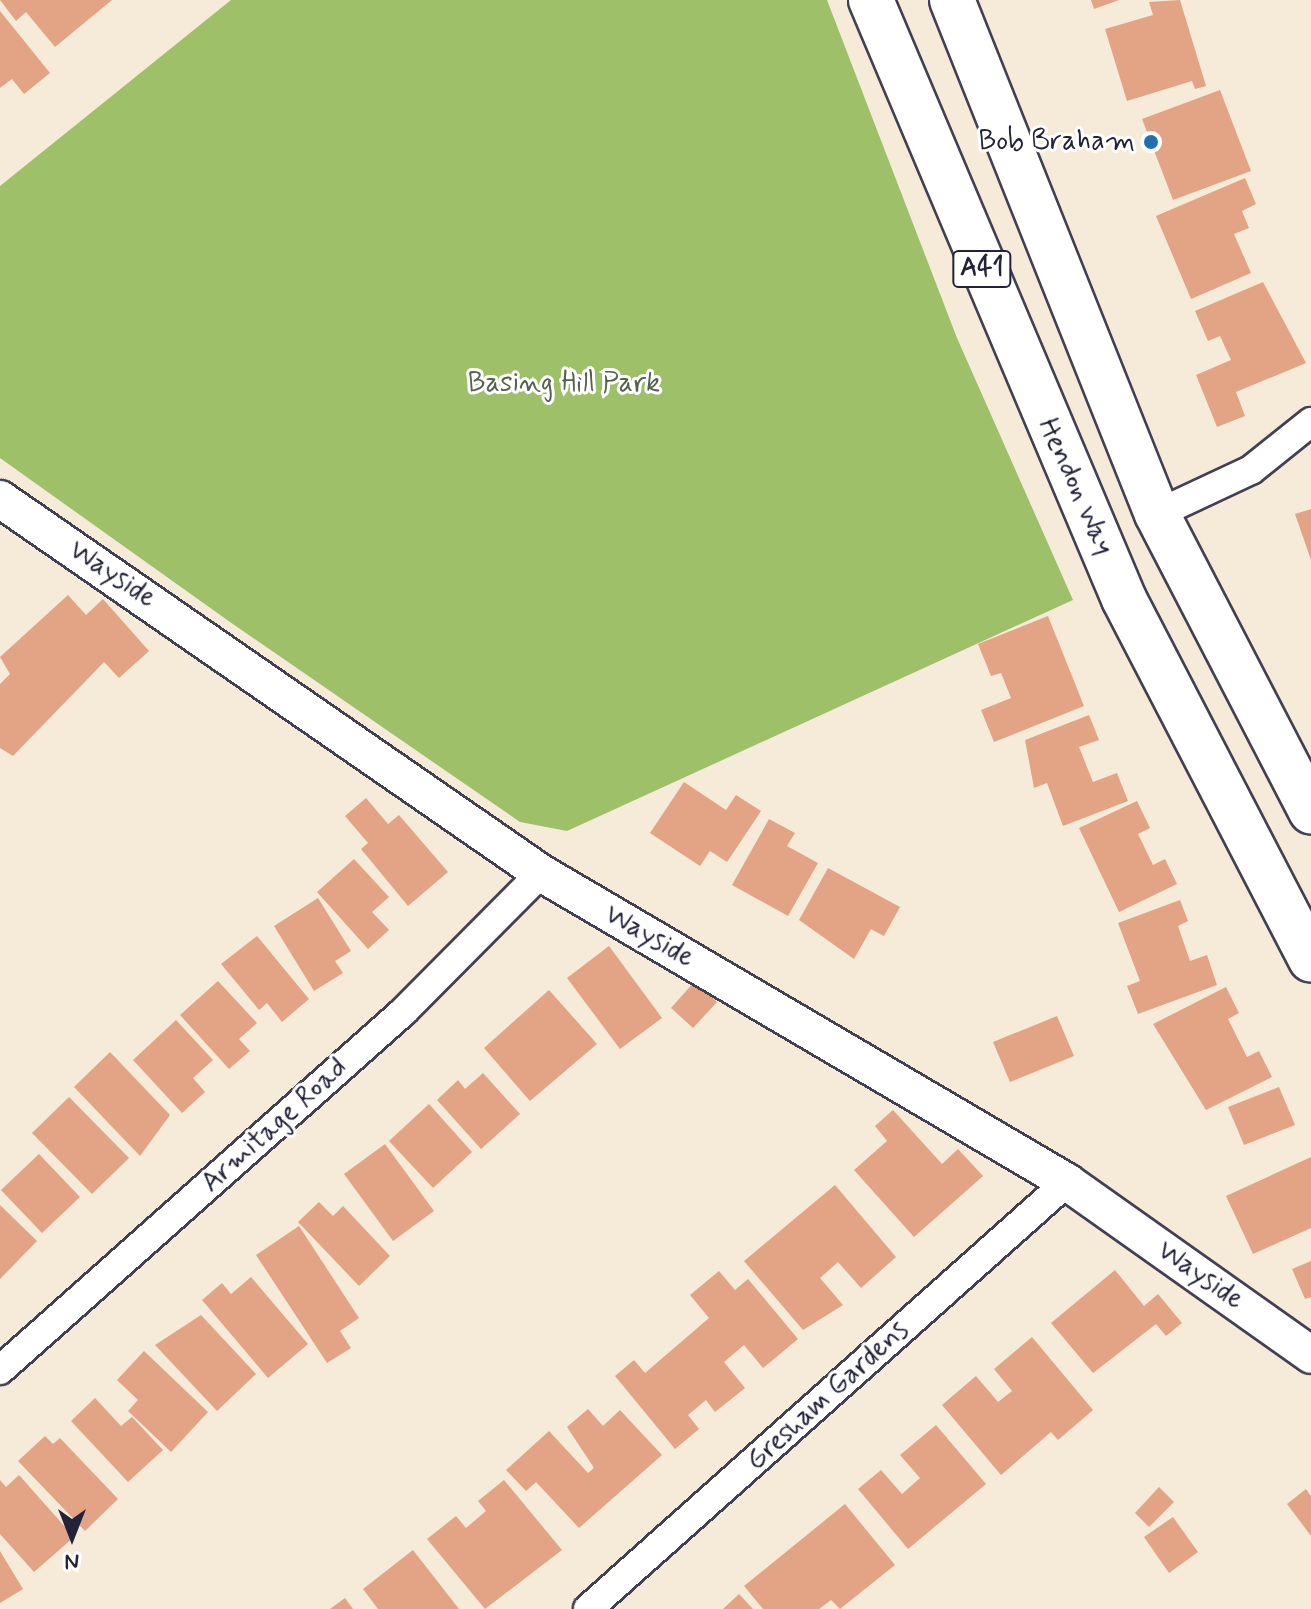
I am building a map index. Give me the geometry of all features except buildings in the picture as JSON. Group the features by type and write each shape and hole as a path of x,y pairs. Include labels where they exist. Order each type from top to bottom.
{"highway":[{"name":"Hendon Way","path":"871,0 1097,537 1311,959"},
{"name":"A41","path":"952,0 1157,514 1311,811"},
{"path":"1097,537 1157,514"}],"street":[{"path":"1157,514 1251,470 1311,422"},
{"name":"Wayside","path":"1,500 541,873 1067,1182 1311,1355"},
{"name":"Armitage Road","path":"0,1370 404,1011 541,873"},
{"name":"Gresham Gardens","path":"588,1609 1067,1182"}],"green space":[{"name":"Basing Hill Park","path":"231,0 827,0 957,338 1073,600 567,831 520,822 230,622 0,458 0,186"}],"place":[{"name":"Bob Braham","path":"1151,142"}]}
